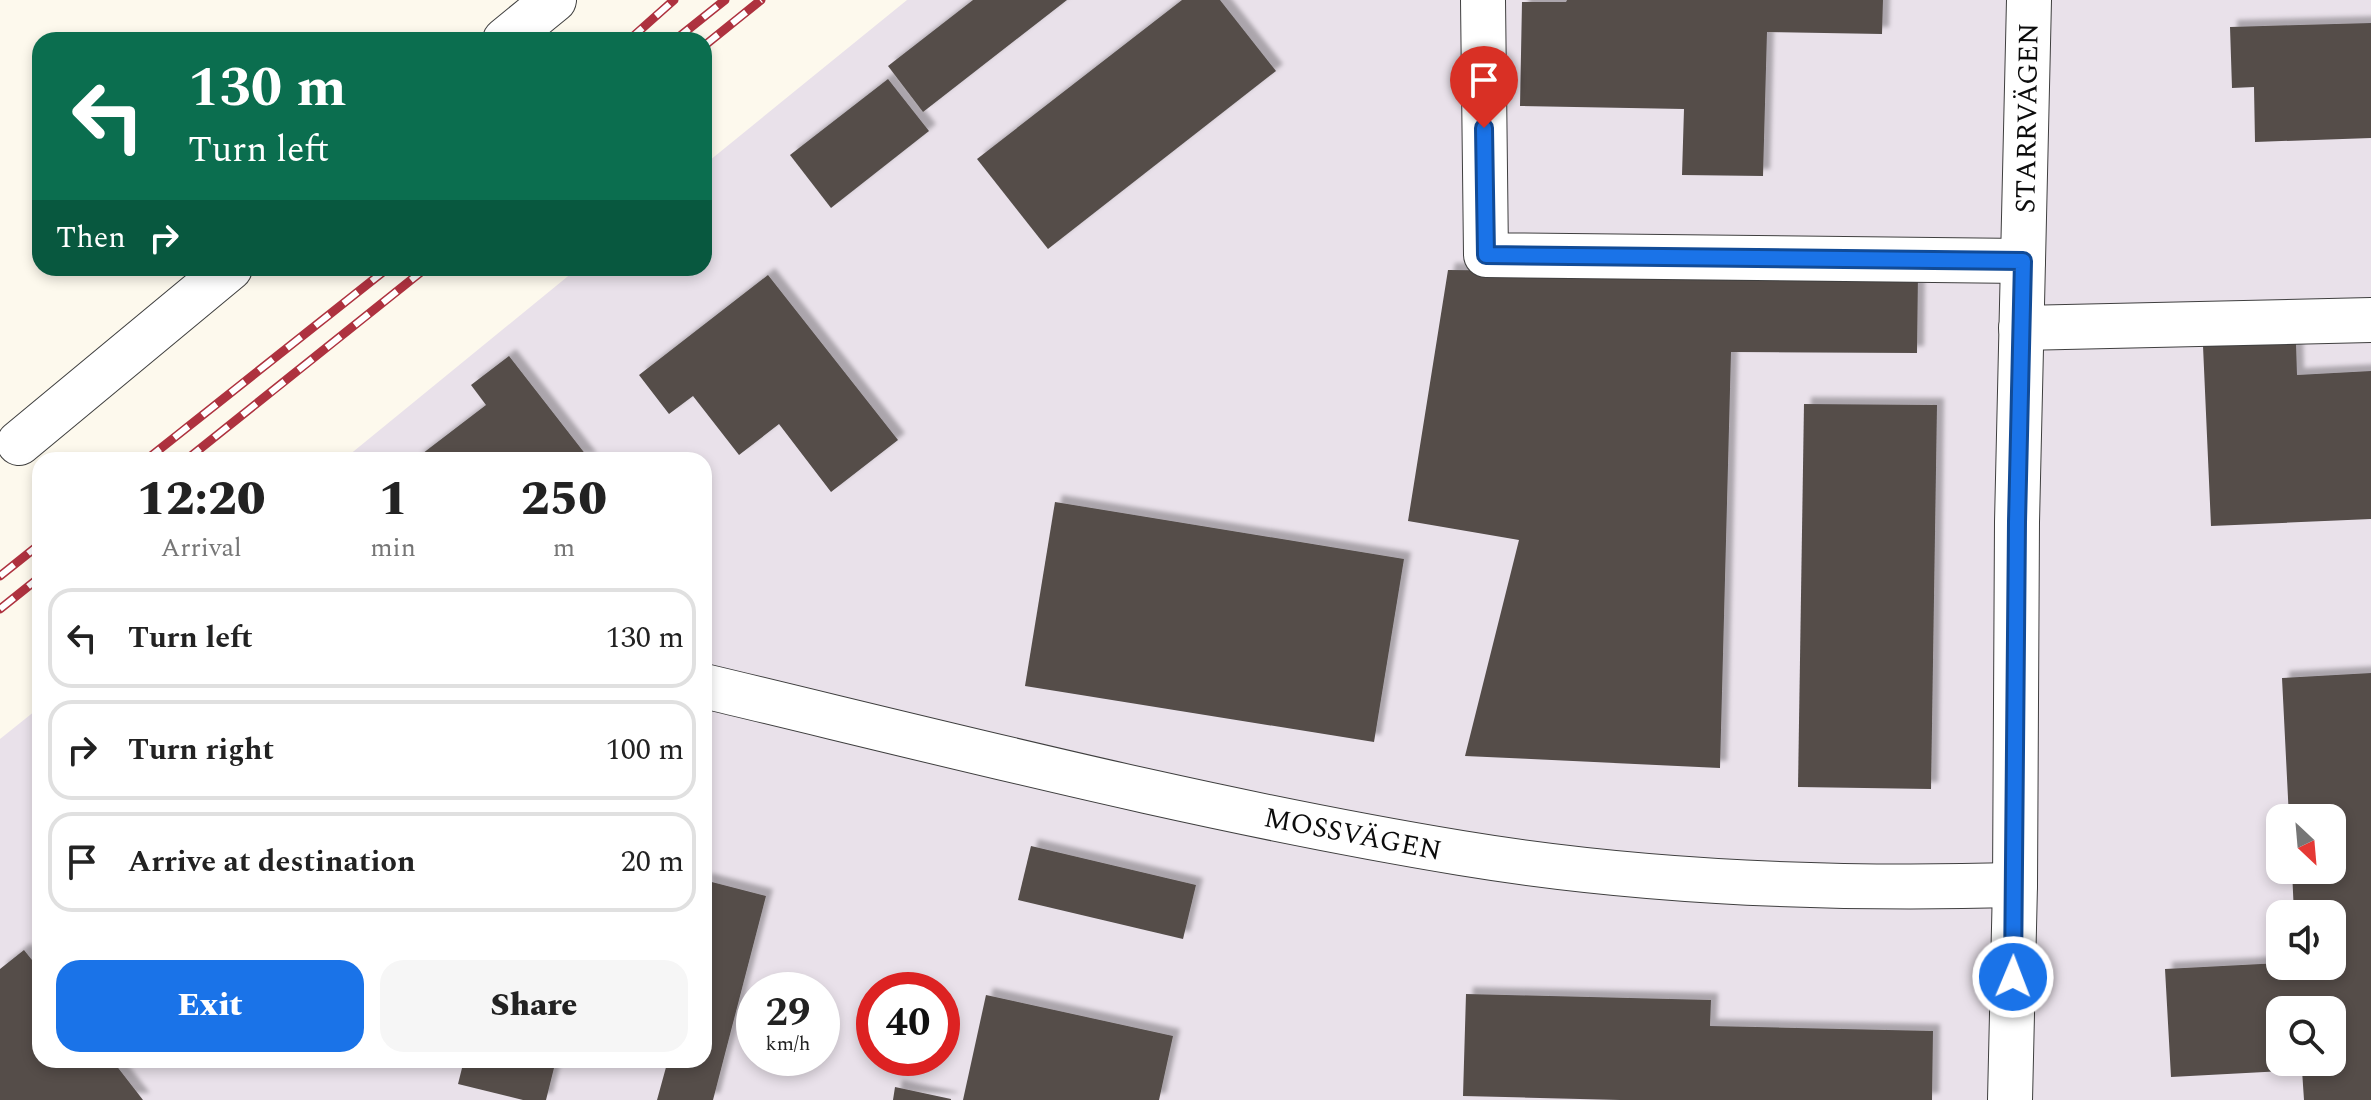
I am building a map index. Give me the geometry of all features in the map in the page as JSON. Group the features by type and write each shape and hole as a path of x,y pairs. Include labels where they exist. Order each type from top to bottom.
{"street":[{"path":"515,32 554,0"},
{"path":"1483,0 1486,255 2023,261"},
{"name":"STARRVÄGEN","path":"2010,1100 2017,538 2029,0"},
{"path":"19,443 220,276"},
{"path":"2021,328 2371,320"},
{"name":"MOSSVÄGEN","path":"712,688 1188,802 1463,854 1595,871 1724,882 1950,887 2015,885"}],"shaded area":[{"path":"907,0 2371,0 2371,1100 0,1100 0,739 32,713 32,1068 712,1068 712,452 353,452 568,276 712,276 712,158"}],"building":[{"path":"973,0 1067,0 923,112 888,66"},
{"path":"1182,0 1220,0 1276,71 1048,249 977,159"},
{"path":"1883,0 1882,34 1767,32 1763,176 1682,175 1684,109 1520,106 1522,2"},
{"path":"2371,23 2371,138 2255,142 2254,87 2232,88 2230,27"},
{"path":"888,79 929,131 831,208 790,155"},
{"path":"1448,270 1918,274 1917,353 1731,352 1720,768 1465,756 1519,540 1408,521"},
{"path":"768,275 898,440 831,492 779,424 739,455 693,396 669,414 639,375"},
{"path":"2296,342 2297,375 2371,371 2371,519 2211,526 2203,346"},
{"path":"509,356 584,452 424,452 486,405 471,385"},
{"path":"1804,404 1937,405 1931,789 1798,787"},
{"path":"1055,502 1404,559 1374,742 1025,686"},
{"path":"2371,673 2371,1100 2304,1100 2302,1076 2346,1076 2346,996 2266,996 2266,1072 2171,1077 2165,969 2266,964 2266,980 2346,980 2346,900 2293,900 2293,884 2346,884 2346,804 2288,804 2282,678"},
{"path":"1031,846 1196,885 1183,939 1018,900"},
{"path":"712,882 766,896 746,972 736,972 736,1011 713,1100 657,1100 666,1068 712,1068"},
{"path":"24,950 32,960 32,1068 118,1068 143,1100 0,1100 0,969"},
{"path":"1466,994 1711,1000 1710,1026 1933,1031 1932,1100 1620,1100 1463,1096"},
{"path":"986,995 1173,1036 1159,1100 963,1100"},
{"path":"462,1068 554,1068 546,1100 523,1100 458,1084"},
{"path":"895,1087 951,1099 951,1100 893,1100"}],"railway":[{"path":"638,32 674,0"},
{"path":"685,32 725,0"},
{"path":"712,40 761,0"},
{"path":"156,452 378,276"},
{"path":"196,452 416,276"},
{"path":"0,576 32,550"},
{"path":"0,609 32,583"}],"route":[{"path":"1484,128 1486,255 2023,261 2013,977"}]}
